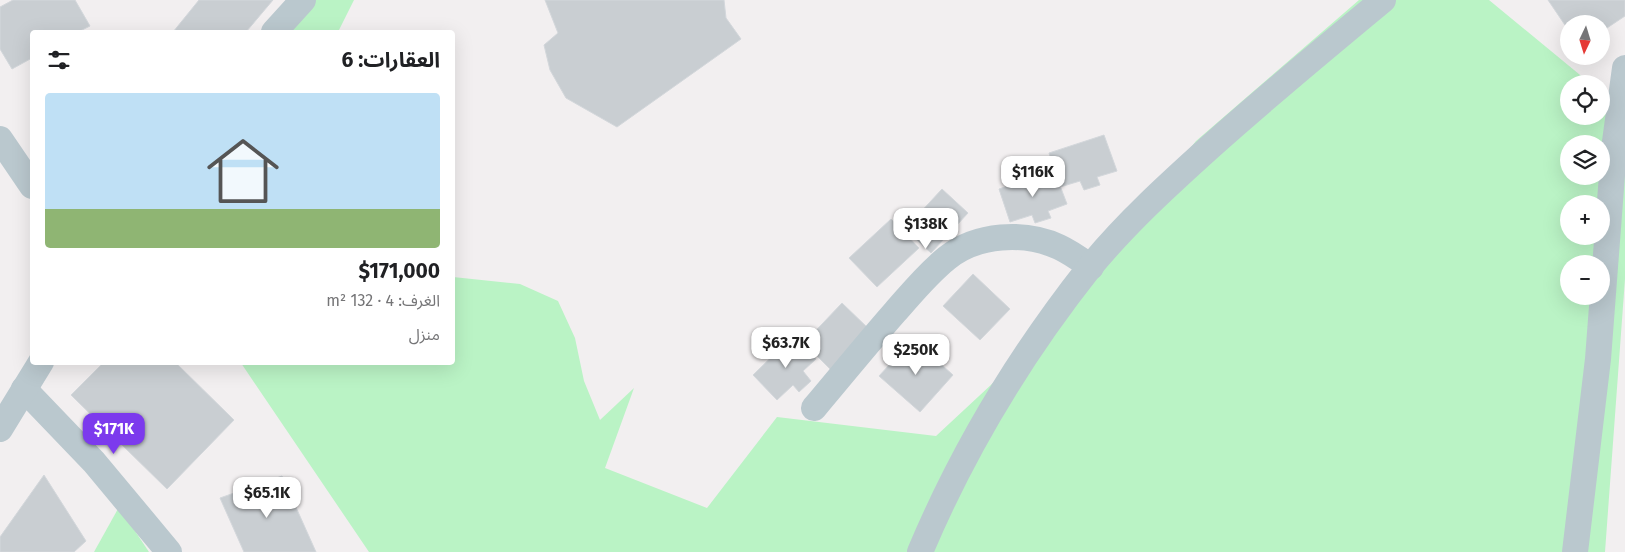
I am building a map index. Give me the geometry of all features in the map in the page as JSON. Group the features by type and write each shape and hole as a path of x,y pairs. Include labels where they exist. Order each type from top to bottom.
{"street":[{"path":"276,30 303,0"},
{"path":"920,552 962,460 996,402 1091,266 1163,189 1266,97 1383,0"},
{"path":"1575,552 1598,359 1614,149 1625,68"},
{"path":"0,140 30,183"},
{"path":"814,408 920,283 948,257 968,245 994,238 1020,237 1041,240 1059,246 1091,266"},
{"path":"0,429 39,365"},
{"path":"24,389 94,462 169,552"}],"green space":[{"path":"299,0 354,0 339,30 276,30"},
{"path":"1359,0 1489,0 1560,58 1560,65 1568,65 1580,75 1560,75 1560,125 1610,125 1610,100 1625,112 1625,279 1605,552 369,552 242,365 455,365 455,277 520,284 558,301 575,338 584,381 600,420 634,388 605,468 707,508 777,417 936,436 1023,355 1196,141"},
{"path":"119,507 149,552 94,552"}],"building":[{"path":"13,0 75,0 90,26 82,30 30,30 30,59 12,69 0,49 0,7"},
{"path":"199,0 273,0 248,30 175,30"},
{"path":"545,0 724,0 726,18 741,39 617,127 566,98 550,70 544,45 558,33"},
{"path":"1548,0 1625,0 1625,16 1610,26 1610,15 1560,15 1560,18"},
{"path":"1104,135 1117,171 1097,177 1100,185 1084,190 1080,181 1060,187 1049,153"},
{"path":"1054,170 1067,204 1048,211 1051,218 1035,223 1032,215 1010,222 999,189"},
{"path":"942,189 968,213 931,253 905,229"},
{"path":"891,219 919,248 877,287 849,258"},
{"path":"973,274 1010,309 980,340 943,306"},
{"path":"842,303 870,330 831,370 804,343"},
{"path":"793,336 816,359 803,371 811,381 799,392 793,385 777,400 753,375"},
{"path":"913,339 953,375 920,412 879,376"},
{"path":"101,365 178,365 234,420 167,489 71,395"},
{"path":"44,475 86,541 74,552 0,552 0,537"},
{"path":"282,476 316,552 244,552 220,498"}]}
